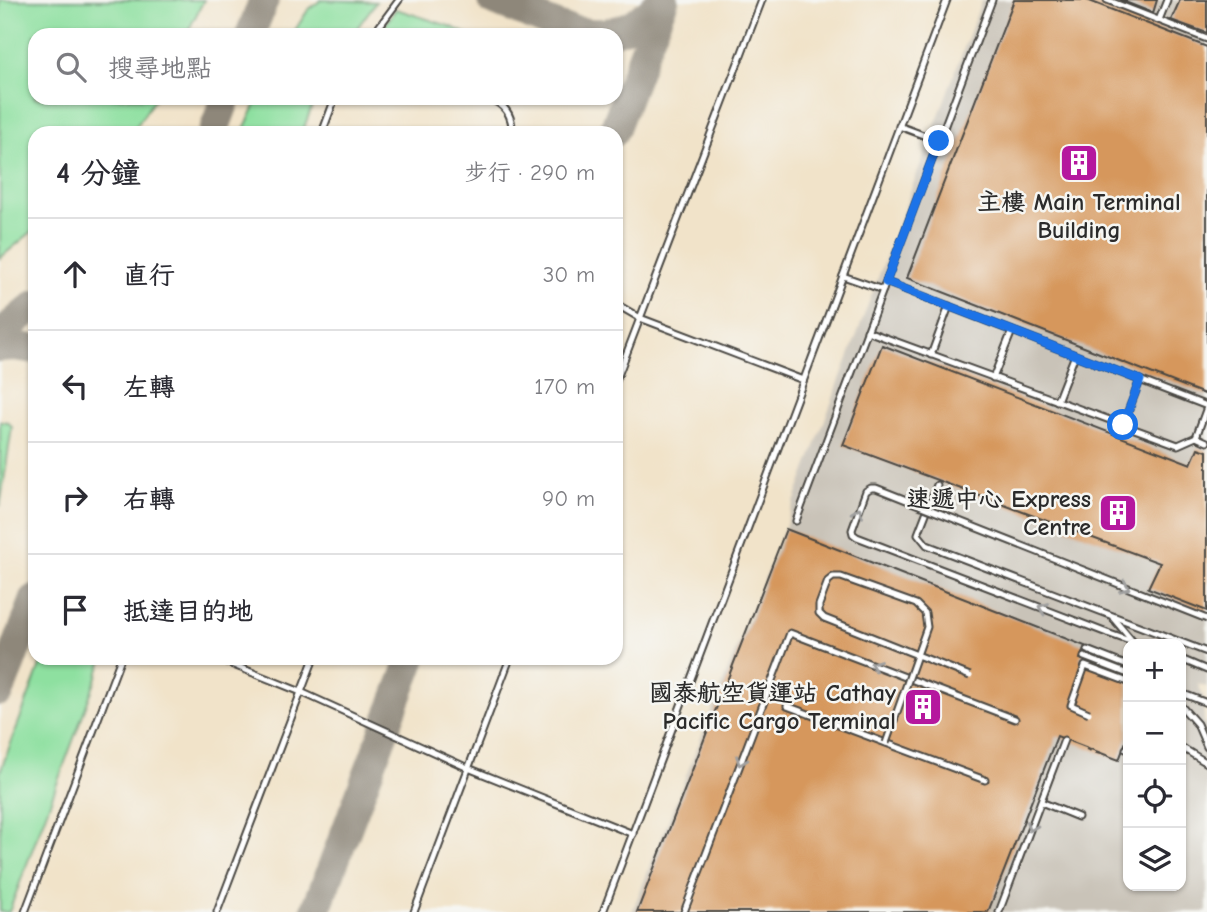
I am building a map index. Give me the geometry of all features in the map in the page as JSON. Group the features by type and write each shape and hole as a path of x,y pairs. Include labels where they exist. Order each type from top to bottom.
{"lane":[{"path":"378,28 399,0"},
{"path":"623,363 762,0"},
{"path":"603,912 947,0"},
{"path":"796,521 992,0"},
{"path":"1107,0 1207,39"},
{"path":"1159,20 1167,0"},
{"path":"325,126 332,105"},
{"path":"501,105 511,119 512,126"},
{"path":"899,126 939,141"},
{"path":"843,276 883,290"},
{"path":"867,331 1178,445 1196,437 1207,406 886,282"},
{"path":"931,355 949,306"},
{"path":"623,308 640,318 803,380"},
{"path":"993,378 1012,331"},
{"path":"1057,401 1075,355"},
{"path":"1123,425 1140,380"},
{"path":"1196,437 1207,442"},
{"path":"937,485 918,534 927,545 1207,652"},
{"path":"1125,639 857,537 852,530 866,491 876,488 1207,619"},
{"path":"886,743 913,666 918,653 922,640 927,627 925,613 916,604 841,577 833,577 828,581 819,605 819,613 824,618 913,654 925,658 970,676"},
{"path":"1111,616 1132,639"},
{"path":"684,912 790,633 1015,719"},
{"path":"1123,665 1086,654 1123,672"},
{"path":"1186,661 1207,670"},
{"path":"25,912 118,665"},
{"path":"234,665 301,692 468,768 633,834"},
{"path":"217,912 311,665"},
{"path":"414,912 507,665"},
{"path":"1088,713 1071,705 1086,666 1123,680"},
{"path":"1186,696 1207,703"},
{"path":"787,706 985,780"},
{"path":"1186,712 1197,724 1207,747"},
{"path":"999,912 1064,740"},
{"path":"1186,750 1207,763"},
{"path":"1186,754 1191,753"},
{"path":"1041,802 1078,817"}],"path":[{"path":"1086,749 1105,756"}],"shaded area":[{"path":"982,0 1207,0 1207,687 1198,684 1203,696 1204,722 1207,727 1207,912 632,912 786,524"}],"green space":[{"path":"0,0 204,0 190,28 28,28 28,105 150,105 137,126 28,126 28,235 0,258"},
{"path":"321,0 376,2 357,28 296,28 308,10"},
{"path":"396,9 454,28 385,28"},
{"path":"256,105 312,105 305,126 245,126"},
{"path":"0,421 8,422 12,427 0,507"},
{"path":"40,665 101,665 9,912 0,912 0,772"}],"building":[{"name":"主樓 Main Terminal Building","path":"1014,0 1087,0 1207,47 1207,395 907,278"},
{"path":"1120,0 1157,0 1153,13"},
{"path":"1180,0 1207,0 1207,33 1171,20"},
{"name":"速遞中心 Express Centre","path":"882,345 1191,464 1198,448 1207,451 1207,611 1148,588 1160,563 843,445"},
{"name":"國泰航空貨運站 Cathay Pacific Cargo Terminal","path":"786,529 1085,646 1080,659 1123,676 1123,749 1119,760 1057,736 988,912 637,912"}],"taxiway":[{"path":"253,28 264,0"},
{"path":"492,0 562,28"},
{"path":"623,28 641,19 661,0"},
{"path":"616,126 664,0"},
{"path":"216,126 223,105"},
{"path":"0,334 28,311"},
{"path":"0,347 28,348"},
{"path":"0,691 28,617"},
{"path":"315,912 409,665"}],"place":[{"name":"主樓 Main Terminal Building","path":"1079,163"},
{"name":"速遞中心 Express Centre","path":"1118,513"},
{"name":"國泰航空貨運站 Cathay Pacific Cargo Terminal","path":"923,707"}],"route":[{"path":"939,141 886,282 1140,380 1123,425"}]}
